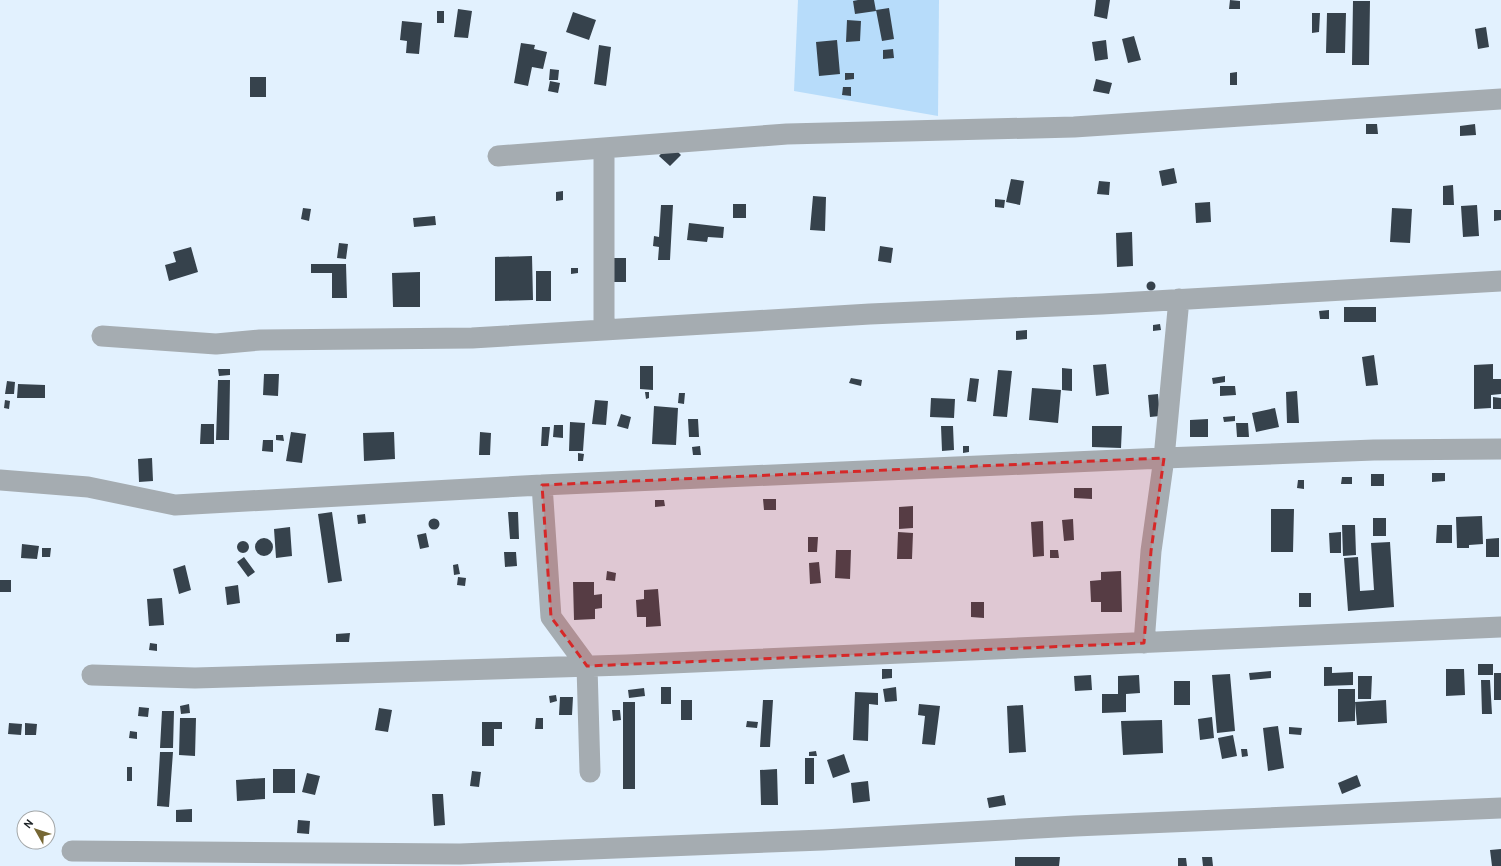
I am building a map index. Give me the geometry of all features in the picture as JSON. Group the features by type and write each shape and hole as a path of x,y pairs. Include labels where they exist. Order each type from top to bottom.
{"street":[{"path":"498,156 787,134 1074,127 1501,99"},
{"path":"604,148 604,330"},
{"path":"102,336 216,344 260,340 472,338 870,314 1501,281"},
{"path":"1144,643 1151,551 1164,458 1179,299"},
{"path":"0,480 88,487 174,504 542,485 1164,458 1374,450 1501,449"},
{"path":"542,485 551,617 587,666 590,772"},
{"path":"92,675 195,678 587,666 1501,627"},
{"path":"72,851 459,860 1075,826 1501,808"}],"highlighted area":[{"path":"1164,458 1151,551 1144,643 587,666 551,617 542,485"}],"shaded area":[{"path":"798,0 939,0 938,116 794,91"}],"building":[{"path":"874,0 876,11 855,14 853,1"},
{"path":"1096,0 1110,0 1107,19 1094,16"},
{"path":"1230,0 1240,1 1240,9 1229,9"},
{"path":"1353,1 1370,1 1369,65 1352,65"},
{"path":"889,8 894,39 882,41 876,10"},
{"path":"458,9 472,11 468,38 454,37"},
{"path":"437,11 444,11 444,23 437,23"},
{"path":"573,12 596,20 589,40 566,32"},
{"path":"1312,13 1320,13 1319,32 1312,33"},
{"path":"1327,13 1346,13 1345,53 1326,53"},
{"path":"847,20 861,21 860,41 846,42"},
{"path":"402,21 422,23 419,54 406,53 407,41 400,40"},
{"path":"1486,27 1489,47 1478,49 1475,29"},
{"path":"1134,36 1141,60 1128,63 1122,39"},
{"path":"837,40 840,74 819,76 816,42"},
{"path":"1106,40 1108,59 1095,61 1092,42"},
{"path":"521,43 535,45 534,49 547,52 543,69 532,67 528,86 514,83"},
{"path":"599,45 611,47 606,86 594,84"},
{"path":"893,49 894,58 883,59 883,50"},
{"path":"550,69 559,70 558,80 549,80"},
{"path":"1237,72 1237,85 1230,85 1230,73"},
{"path":"845,73 854,73 854,79 845,80"},
{"path":"250,77 266,77 266,97 250,97"},
{"path":"1096,79 1112,83 1109,94 1093,91"},
{"path":"550,81 560,83 558,93 548,91"},
{"path":"843,87 851,87 851,96 842,95"},
{"path":"1366,124 1377,124 1378,134 1366,134"},
{"path":"1475,124 1476,135 1460,136 1460,126"},
{"path":"670,144 681,155 670,166 659,156"},
{"path":"1174,168 1177,183 1162,186 1159,171"},
{"path":"1011,179 1024,181 1020,205 1006,202"},
{"path":"1099,181 1110,182 1109,195 1097,194"},
{"path":"1453,185 1454,205 1443,205 1443,186"},
{"path":"563,191 563,200 556,201 556,192"},
{"path":"813,196 826,197 825,231 810,230"},
{"path":"995,199 1005,200 1004,208 995,207"},
{"path":"1210,202 1211,222 1196,223 1195,203"},
{"path":"733,204 746,204 746,218 733,218"},
{"path":"661,205 673,205 670,260 658,260 659,247 653,246 654,236 659,237"},
{"path":"1477,205 1479,236 1463,237 1461,206"},
{"path":"303,208 311,209 309,221 301,219"},
{"path":"1392,208 1412,209 1410,243 1390,242"},
{"path":"1494,210 1501,210 1501,220 1494,221"},
{"path":"435,216 436,225 414,227 413,218"},
{"path":"689,223 724,227 723,238 708,237 707,242 687,240"},
{"path":"1132,232 1133,266 1117,267 1116,233"},
{"path":"339,243 348,244 346,259 337,258"},
{"path":"880,246 893,248 891,263 878,261"},
{"path":"191,247 198,272 169,281 165,265 176,262 173,252"},
{"path":"532,256 533,300 495,301 495,257"},
{"path":"614,258 626,258 626,282 614,282"},
{"path":"311,264 346,264 347,298 332,298 332,273 311,273"},
{"path":"571,268 578,268 578,273 571,274"},
{"path":"536,271 551,271 551,301 536,301"},
{"path":"420,272 420,307 393,307 392,273"},
{"path":"1149,282 1153,282 1155,286 1153,290 1149,290 1147,288 1147,284"},
{"path":"1344,307 1376,307 1376,322 1344,322"},
{"path":"1329,310 1329,319 1320,319 1319,311"},
{"path":"1160,324 1161,330 1153,331 1153,325"},
{"path":"1027,330 1027,339 1016,340 1016,331"},
{"path":"1374,355 1378,385 1366,386 1362,357"},
{"path":"1106,364 1109,394 1096,396 1093,365"},
{"path":"1493,364 1493,379 1501,379 1501,394 1491,395 1491,408 1474,409 1474,365"},
{"path":"640,366 653,366 653,390 640,389"},
{"path":"1062,368 1072,369 1072,391 1062,390"},
{"path":"218,369 230,369 230,375 219,376"},
{"path":"998,370 1012,371 1007,417 993,416"},
{"path":"264,374 279,374 278,396 263,395"},
{"path":"1225,376 1225,382 1213,384 1212,378"},
{"path":"851,378 862,380 861,386 849,383"},
{"path":"970,378 979,379 976,402 967,401"},
{"path":"218,380 230,380 229,440 216,440"},
{"path":"7,381 15,382 14,394 5,394"},
{"path":"18,384 45,385 45,398 17,398"},
{"path":"1220,386 1235,386 1236,395 1220,396"},
{"path":"1032,388 1061,390 1058,423 1029,420"},
{"path":"1297,391 1299,423 1287,423 1286,392"},
{"path":"645,392 649,392 649,398 646,399"},
{"path":"679,393 685,393 684,404 678,403"},
{"path":"1158,394 1160,416 1150,417 1148,395"},
{"path":"1493,397 1501,398 1501,409 1493,409"},
{"path":"931,398 955,399 954,418 930,417"},
{"path":"5,400 10,401 9,409 4,408"},
{"path":"595,400 608,401 606,425 592,424"},
{"path":"654,406 678,408 676,445 652,444"},
{"path":"1275,408 1279,427 1256,432 1252,413"},
{"path":"621,414 631,417 628,429 617,426"},
{"path":"1235,416 1235,421 1224,422 1223,417"},
{"path":"688,419 698,419 699,437 689,437"},
{"path":"1208,419 1208,437 1190,437 1190,420"},
{"path":"570,422 585,423 583,451 569,451"},
{"path":"1236,423 1248,423 1249,437 1237,437"},
{"path":"201,424 214,424 214,444 200,444"},
{"path":"554,425 563,425 563,438 553,437"},
{"path":"941,426 953,426 954,450 942,451"},
{"path":"1092,426 1122,426 1121,448 1092,447"},
{"path":"542,427 550,427 548,446 541,446"},
{"path":"291,432 306,434 302,463 286,461"},
{"path":"394,432 395,459 364,461 363,433"},
{"path":"480,432 491,433 490,455 479,455"},
{"path":"276,435 283,435 284,441 276,440"},
{"path":"263,440 273,440 273,452 262,451"},
{"path":"700,446 701,455 693,455 692,447"},
{"path":"963,446 969,446 969,452 963,453"},
{"path":"578,453 584,454 583,461 578,461"},
{"path":"152,458 153,481 139,482 138,459"},
{"path":"1432,473 1445,473 1445,481 1432,482"},
{"path":"1371,474 1384,474 1384,486 1371,486"},
{"path":"1342,477 1352,477 1352,484 1341,484"},
{"path":"1298,480 1304,480 1304,489 1297,488"},
{"path":"1074,488 1092,488 1092,499 1074,498"},
{"path":"763,499 776,499 776,510 764,510"},
{"path":"655,500 664,500 665,506 655,507"},
{"path":"913,506 913,528 899,529 899,507"},
{"path":"1271,509 1294,509 1293,552 1271,552"},
{"path":"332,512 342,581 328,583 318,514"},
{"path":"508,512 518,512 519,539 510,539"},
{"path":"365,514 366,523 358,524 357,515"},
{"path":"1482,516 1483,544 1469,545 1469,548 1457,548 1456,517"},
{"path":"1373,518 1386,518 1386,536 1373,536"},
{"path":"432,519 436,519 438,520 438,528 432,529 429,526 429,522"},
{"path":"1073,519 1074,540 1064,541 1062,520"},
{"path":"1043,521 1044,556 1033,557 1031,522"},
{"path":"1342,525 1355,525 1356,555 1343,556"},
{"path":"1437,525 1452,525 1452,543 1436,543"},
{"path":"290,527 292,556 276,558 274,529"},
{"path":"898,532 913,533 912,559 897,559"},
{"path":"1341,532 1341,553 1330,553 1329,533"},
{"path":"426,533 429,547 420,549 417,535"},
{"path":"808,537 818,537 817,552 808,552"},
{"path":"260,538 268,538 273,543 271,554 268,556 260,556 255,551 255,543"},
{"path":"1499,538 1499,557 1486,557 1486,539"},
{"path":"241,541 245,541 249,547 245,553 241,553 237,549 237,545"},
{"path":"1390,542 1394,607 1348,611 1344,558 1358,557 1360,591 1374,590 1371,543"},
{"path":"22,544 39,546 37,559 21,558"},
{"path":"42,548 51,548 50,557 42,557"},
{"path":"836,550 851,550 850,579 835,578"},
{"path":"1050,550 1058,550 1059,558 1050,558"},
{"path":"504,552 516,552 517,566 505,567"},
{"path":"244,557 255,572 248,577 237,562"},
{"path":"819,562 821,583 810,584 809,563"},
{"path":"458,564 460,574 454,575 453,565"},
{"path":"185,565 191,590 179,594 173,569"},
{"path":"607,571 616,573 615,581 606,580"},
{"path":"1121,571 1122,612 1101,612 1101,602 1091,602 1090,581 1101,580 1101,572"},
{"path":"458,577 466,578 465,586 457,585"},
{"path":"0,580 11,580 11,592 0,592"},
{"path":"573,582 594,582 594,595 602,594 602,608 595,609 595,619 574,620"},
{"path":"238,585 240,603 227,605 225,587"},
{"path":"658,589 661,626 646,627 646,617 637,617 636,600 644,599 644,590"},
{"path":"1299,593 1311,593 1311,607 1299,607"},
{"path":"162,598 164,625 149,626 147,599"},
{"path":"971,602 984,602 984,618 971,617"},
{"path":"350,633 349,642 336,642 336,634"},
{"path":"150,643 157,644 157,651 149,650"},
{"path":"1478,664 1493,664 1493,675 1478,675"},
{"path":"1324,667 1332,667 1332,673 1353,672 1353,685 1324,686"},
{"path":"882,669 892,669 892,678 882,679"},
{"path":"1446,669 1464,669 1465,695 1446,696"},
{"path":"1271,671 1271,678 1250,680 1249,673"},
{"path":"1494,673 1501,673 1501,700 1494,700"},
{"path":"1230,674 1235,731 1217,733 1212,675"},
{"path":"1091,675 1092,690 1075,691 1074,676"},
{"path":"1139,675 1140,693 1126,694 1126,712 1102,713 1102,694 1118,694 1118,676"},
{"path":"1358,676 1372,676 1371,699 1358,699"},
{"path":"1481,680 1490,680 1492,714 1482,714"},
{"path":"1174,681 1190,681 1190,705 1174,705"},
{"path":"661,687 671,687 671,704 661,704"},
{"path":"896,687 897,701 885,702 883,689"},
{"path":"644,688 645,696 629,698 628,690"},
{"path":"1338,689 1355,689 1355,721 1338,722"},
{"path":"855,692 878,693 878,705 869,704 868,741 853,740"},
{"path":"556,695 557,701 550,703 549,696"},
{"path":"560,697 573,697 572,715 559,715"},
{"path":"681,700 692,700 692,720 681,720"},
{"path":"763,700 773,700 770,747 760,747"},
{"path":"1386,700 1387,723 1357,725 1355,702"},
{"path":"623,702 635,702 635,789 623,789"},
{"path":"189,704 190,713 181,714 180,706"},
{"path":"919,704 940,706 935,745 922,744 925,716 918,715"},
{"path":"1023,705 1026,752 1009,753 1007,706"},
{"path":"139,707 149,708 148,717 138,716"},
{"path":"379,708 392,710 388,732 375,730"},
{"path":"612,710 620,710 621,720 613,721"},
{"path":"162,711 174,711 173,748 160,748"},
{"path":"1212,717 1214,738 1200,740 1198,719"},
{"path":"180,718 196,718 195,756 179,755"},
{"path":"536,718 543,718 543,729 535,729"},
{"path":"1162,720 1163,753 1123,755 1121,721"},
{"path":"747,721 758,722 757,728 746,727"},
{"path":"482,722 502,722 502,729 494,729 494,746 482,746"},
{"path":"9,723 22,724 21,735 8,734"},
{"path":"25,723 37,724 36,735 25,735"},
{"path":"1278,726 1284,768 1268,771 1263,728"},
{"path":"1289,727 1302,728 1301,735 1289,734"},
{"path":"130,731 137,732 137,739 129,738"},
{"path":"1233,735 1237,756 1222,759 1218,738"},
{"path":"1241,749 1247,749 1248,756 1242,757"},
{"path":"816,751 817,756 809,756 809,752"},
{"path":"160,752 173,752 169,807 157,806"},
{"path":"844,754 850,772 833,778 827,760"},
{"path":"805,758 814,758 814,784 805,784"},
{"path":"127,767 132,767 132,781 127,781"},
{"path":"273,769 295,769 295,793 273,793"},
{"path":"777,769 778,805 761,805 760,770"},
{"path":"472,771 481,772 479,787 470,786"},
{"path":"307,773 320,776 315,795 302,792"},
{"path":"1357,775 1361,786 1342,794 1338,783"},
{"path":"265,778 265,799 237,801 236,780"},
{"path":"868,781 870,801 853,803 851,783"},
{"path":"432,794 443,794 445,825 434,826"},
{"path":"1004,795 1006,805 989,808 987,798"},
{"path":"192,809 192,822 176,822 176,810"},
{"path":"298,820 310,821 309,834 297,833"},
{"path":"1501,849 1501,866 1492,866 1490,850"},
{"path":"1015,857 1060,857 1059,866 1015,866"},
{"path":"1202,857 1212,857 1213,866 1203,866"},
{"path":"1178,858 1186,858 1187,866 1178,866"}]}
